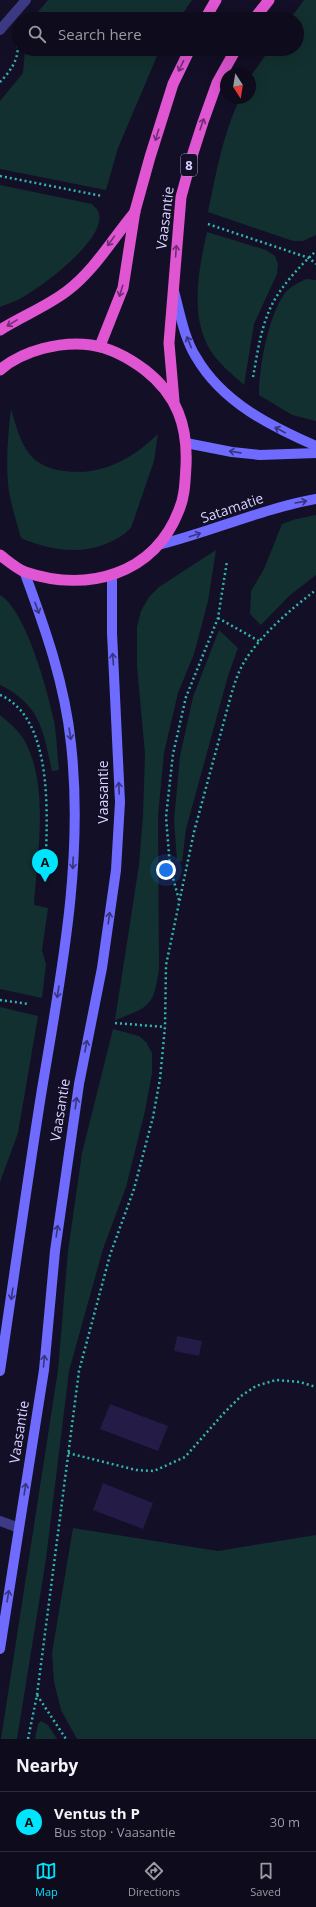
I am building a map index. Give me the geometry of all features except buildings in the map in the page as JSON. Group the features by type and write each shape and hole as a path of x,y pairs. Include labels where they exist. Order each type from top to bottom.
{"highway":[{"path":"209,12 216,0"},
{"path":"260,12 269,0"},
{"name":"Vaasantie","path":"100,346 123,288 135,211 150,157 173,84 187,56"},
{"name":"Vaasantie","path":"174,401 169,343 181,197 192,153 217,83 232,56"},
{"path":"0,330 48,304 68,290 96,262 135,211"},
{"path":"0,370 9,362 26,354 45,349 82,344 100,346 122,355 153,377 174,401 183,422 186,443 184,494 179,510 158,545 128,569 112,575 93,579 72,580 51,578 24,571 0,556"}],"main road":[{"path":"173,290 195,356 207,374 225,394 244,408 281,431 316,446"},
{"path":"186,443 232,452 260,455 316,453"},
{"name":"Satamatie","path":"158,545 194,536 247,516 286,505 316,499"},
{"name":"Vaasantie","path":"0,1371 30,1162 67,927 71,896 75,810 71,745 65,701 54,657 24,571"},
{"name":"Vaasantie","path":"0,1649 44,1370 54,1251 79,1084 102,968 116,870 120,802 112,633 112,575"}],"street":[{"path":"16,12 26,0"},
{"path":"0,30 12,16"},
{"path":"0,1521 19,1528"}],"path":[{"path":"0,176 102,196"},
{"path":"208,224 309,258 316,264"},
{"path":"253,377 259,347 269,311 284,287 316,251"},
{"path":"180,901 170,867 166,817 172,754 186,696 218,618 227,561"},
{"path":"28,1739 37,1695 79,1371 110,1255 134,1189 153,1117 160,1079 165,1027 166,965 194,832 237,677 259,641 296,605 316,590"},
{"path":"218,618 259,641"},
{"path":"0,695 12,702 28,717 38,742 45,785 45,882"},
{"path":"0,1000 29,1004"},
{"path":"115,1023 165,1027"},
{"path":"68,1453 136,1470 154,1471 185,1456 241,1396 256,1386 276,1380 300,1382 316,1387"},
{"path":"37,1695 66,1739"}],"green space":[{"path":"48,0 192,0 184,12 38,12"},
{"path":"304,0 316,0 316,235 303,241 293,241 208,212 217,168 229,126 237,104 256,104 256,69 265,56 304,56 304,12 295,12"},
{"path":"24,56 157,56 118,148 106,190 0,169 0,101 23,73"},
{"path":"0,185 92,204 98,211 99,221 95,233 74,258 48,280 25,296 0,307"},
{"path":"207,232 266,250 275,256 278,264 277,274 254,324 244,385 215,357 201,328 198,313 198,280"},
{"path":"306,279 316,280 316,421 292,415 259,395 263,356 269,328 274,315 285,293"},
{"path":"11,409 19,434 28,452 43,465 52,469 79,472 104,468 127,458 158,434 154,461 131,528 106,544 78,550 64,550 49,547 21,538 8,484 7,465"},
{"path":"316,515 316,575 289,596 261,625 250,614 251,591 264,569 282,524 296,519"},
{"path":"216,550 208,601 194,654 178,693 164,753 158,816 159,968 157,981 152,998 143,1008 115,1020 139,865 143,815 145,754 137,666 137,627 141,611 149,597 159,587"},
{"path":"0,595 10,604 19,617 41,672 54,721 59,770 52,771 42,731 32,710 14,693 0,685"},
{"path":"219,630 238,648 228,676 186,829 182,862 177,861 174,820 180,756 193,697"},
{"path":"0,715 17,730 24,739 35,768 38,786 40,826 34,905 48,908 42,950 46,964 42,998 0,989"},
{"path":"0,1007 38,1016 18,1133 0,1182"},
{"path":"113,1029 139,1036 146,1042 152,1053 152,1073 145,1111 126,1187 103,1249 69,1371 46,1559 17,1739 1,1739 58,1370 68,1251 82,1153"},
{"path":"73,1528 218,1551 316,1535 316,1739 77,1739 61,1710 54,1682 52,1653"},
{"path":"41,1721 48,1725 57,1739 35,1739 38,1724"}],"place":[{"name":"Ventus th P","path":"45,882"}]}
